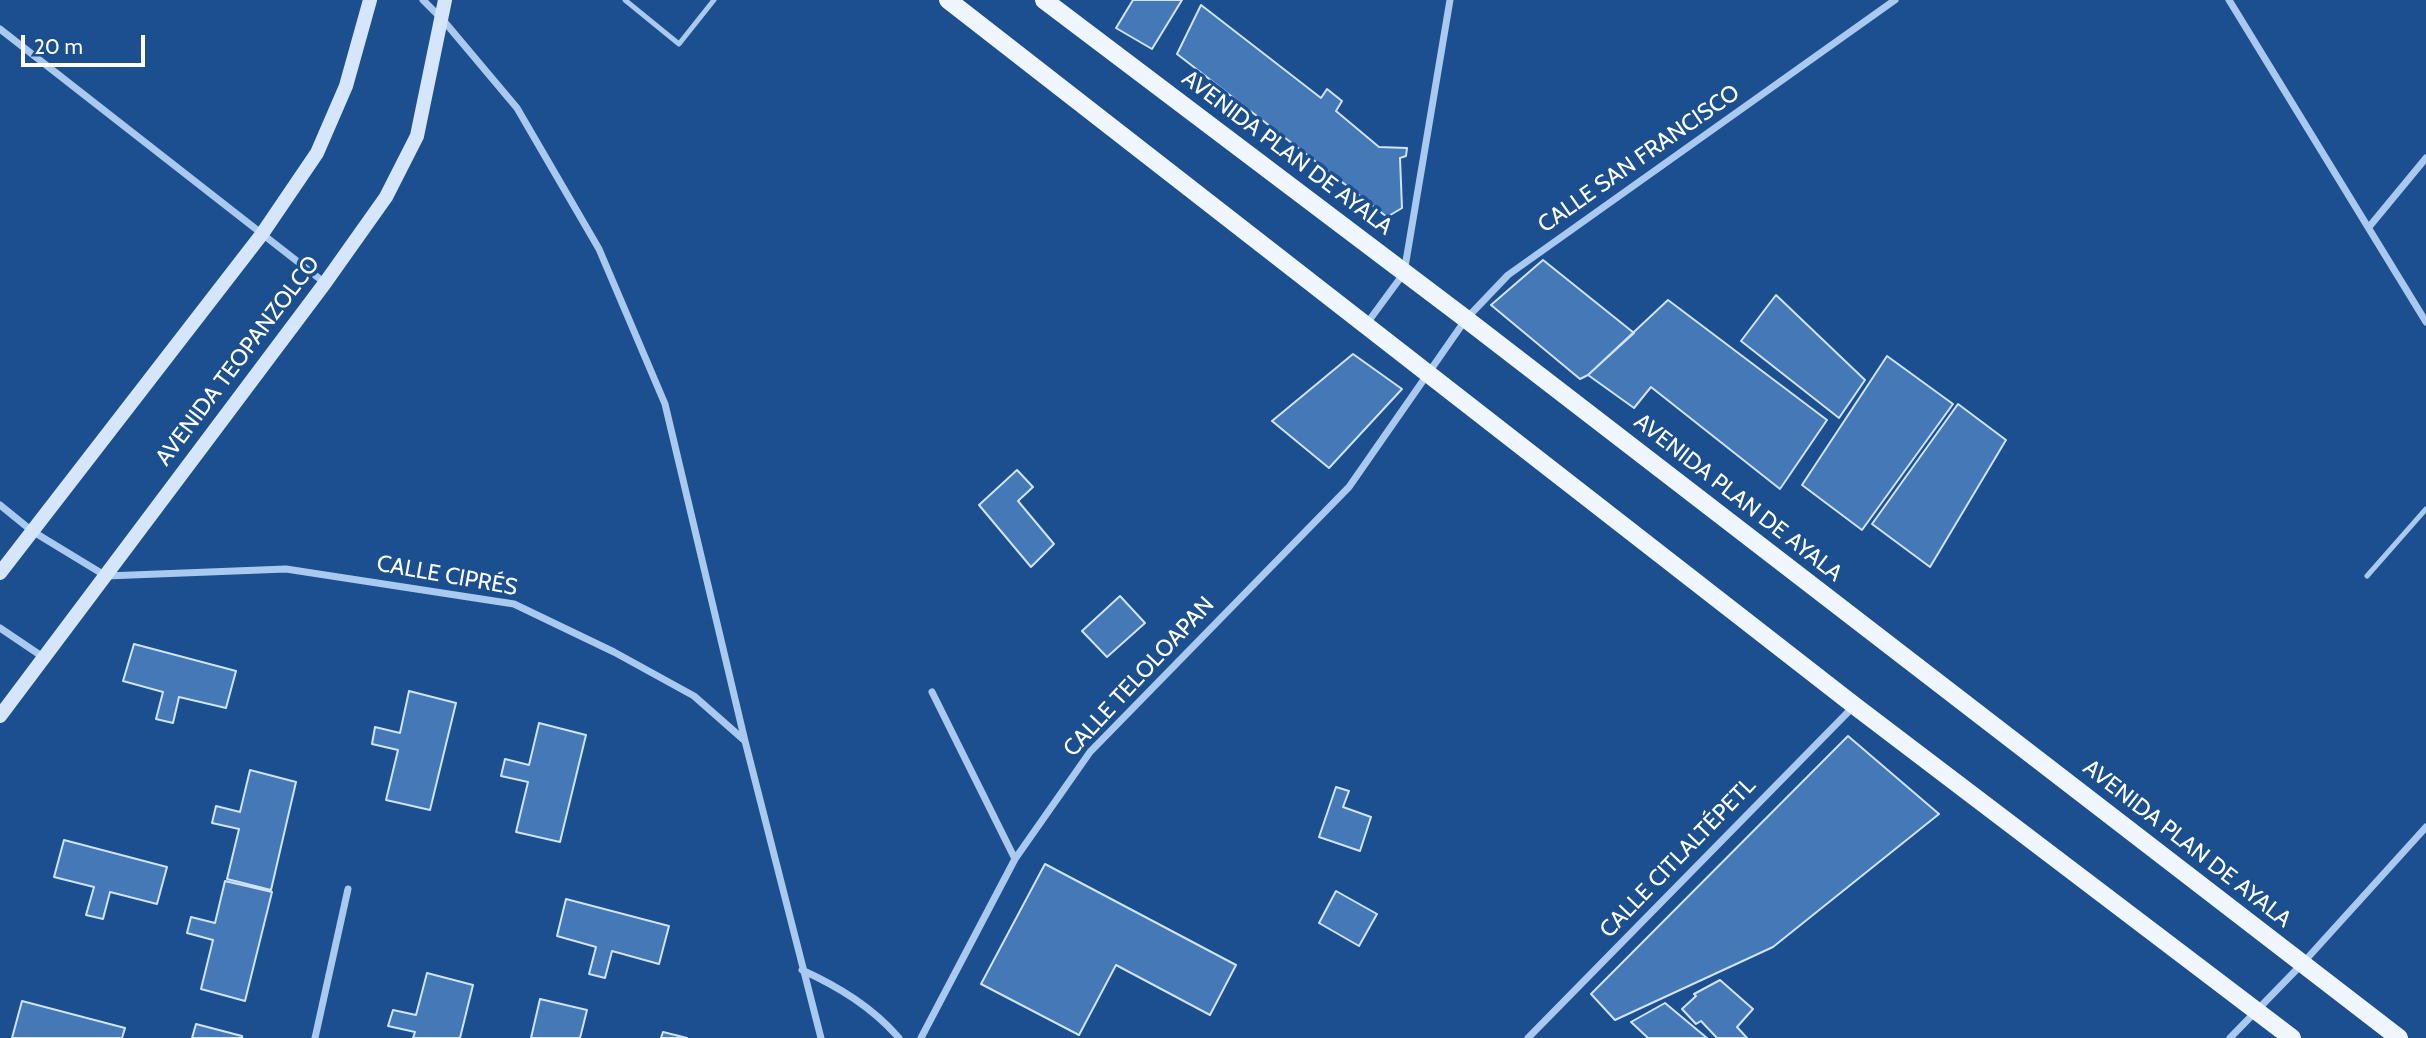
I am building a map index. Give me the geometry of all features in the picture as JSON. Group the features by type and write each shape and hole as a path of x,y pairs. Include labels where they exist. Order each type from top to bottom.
{"main road":[{"path":"0,573 262,234 317,153 346,86 370,0"},
{"name":"AVENIDA TEOPANZOLCO","path":"0,716 325,283 386,197 417,136 445,0"},
{"path":"947,0 1855,706 2292,1038"},
{"name":"AVENIDA PLAN DE AYALA","path":"1044,0 1466,319 2399,1038"}],"street":[{"path":"423,0 517,108 537,141 599,249 665,404 745,741 821,1038"},
{"path":"1365,326 1404,272 1450,0"},
{"name":"CALLE SAN FRANCISCO","path":"1428,373 1466,319 1508,275 1895,0"},
{"path":"2229,0 2426,322"},
{"path":"0,29 325,283"},
{"path":"2369,227 2426,158"},
{"name":"CALLE TELOLOAPAN","path":"921,1038 1015,859 1090,752 1349,486 1428,373"},
{"path":"0,505 32,531 106,576"},
{"name":"CALLE CIPRÉS","path":"106,576 286,569 514,604 614,652 694,696 745,741"},
{"path":"0,628 43,657"},
{"path":"932,692 1015,859"},
{"name":"CALLE CITLALTÉPETL","path":"1528,1038 1855,706"},
{"path":"2230,1038 2302,964 2426,827"},
{"path":"315,1038 348,889"},
{"path":"802,970 833,985 862,1004 899,1038"}],"lane":[{"path":"625,0 679,44 714,0"},
{"path":"2367,576 2426,509"}],"building":[{"path":"1133,0 1182,0 1152,49 1116,28"},
{"path":"1201,5 1321,98 1327,89 1342,101 1336,111 1379,147 1407,148 1406,156 1400,158 1402,208 1387,217 1177,54"},
{"path":"1543,260 1634,333 1588,375 1580,379 1491,305"},
{"path":"1776,295 1865,380 1839,418 1741,341"},
{"path":"1668,300 1827,420 1780,489 1651,387 1634,408 1588,375"},
{"path":"1353,354 1402,389 1329,468 1272,421"},
{"path":"1887,356 1953,404 1862,530 1802,485"},
{"path":"1958,404 2006,440 1930,567 1872,524"},
{"path":"1017,470 1033,487 1018,501 1054,544 1031,567 979,505"},
{"path":"1120,596 1145,623 1107,657 1082,631"},
{"path":"134,644 236,671 226,708 179,697 173,723 156,719 163,692 123,681"},
{"path":"409,691 456,703 430,810 386,800 398,750 372,744 375,727 400,733"},
{"path":"539,723 586,735 560,842 516,832 528,782 501,776 505,759 529,765"},
{"path":"1848,736 1939,814 1773,947 1615,1020 1591,994"},
{"path":"250,770 296,782 271,890 227,879 239,829 212,823 216,806 240,812"},
{"path":"1336,787 1349,791 1343,807 1371,817 1360,851 1319,837"},
{"path":"64,840 167,867 157,904 110,892 103,919 86,915 94,887 54,877"},
{"path":"1045,864 1236,965 1210,1015 1116,965 1079,1035 981,984"},
{"path":"225,881 272,892 245,1001 201,989 213,940 187,933 191,917 215,923"},
{"path":"1336,891 1377,914 1359,946 1319,923"},
{"path":"566,899 669,926 659,964 612,951 605,978 589,974 596,947 557,936"},
{"path":"427,973 473,985 460,1038 413,1038 415,1032 388,1026 393,1010 416,1015"},
{"path":"1720,980 1753,1009 1737,1027 1747,1038 1717,1038 1701,1021 1696,1024 1682,1009 1696,996 1694,994"},
{"path":"540,999 587,1010 580,1038 531,1038"},
{"path":"22,1001 125,1028 122,1038 12,1038"},
{"path":"1665,1003 1707,1038 1648,1038 1631,1022"},
{"path":"196,1024 242,1036 242,1038 192,1038"},
{"path":"663,1032 687,1038 661,1038"}]}
